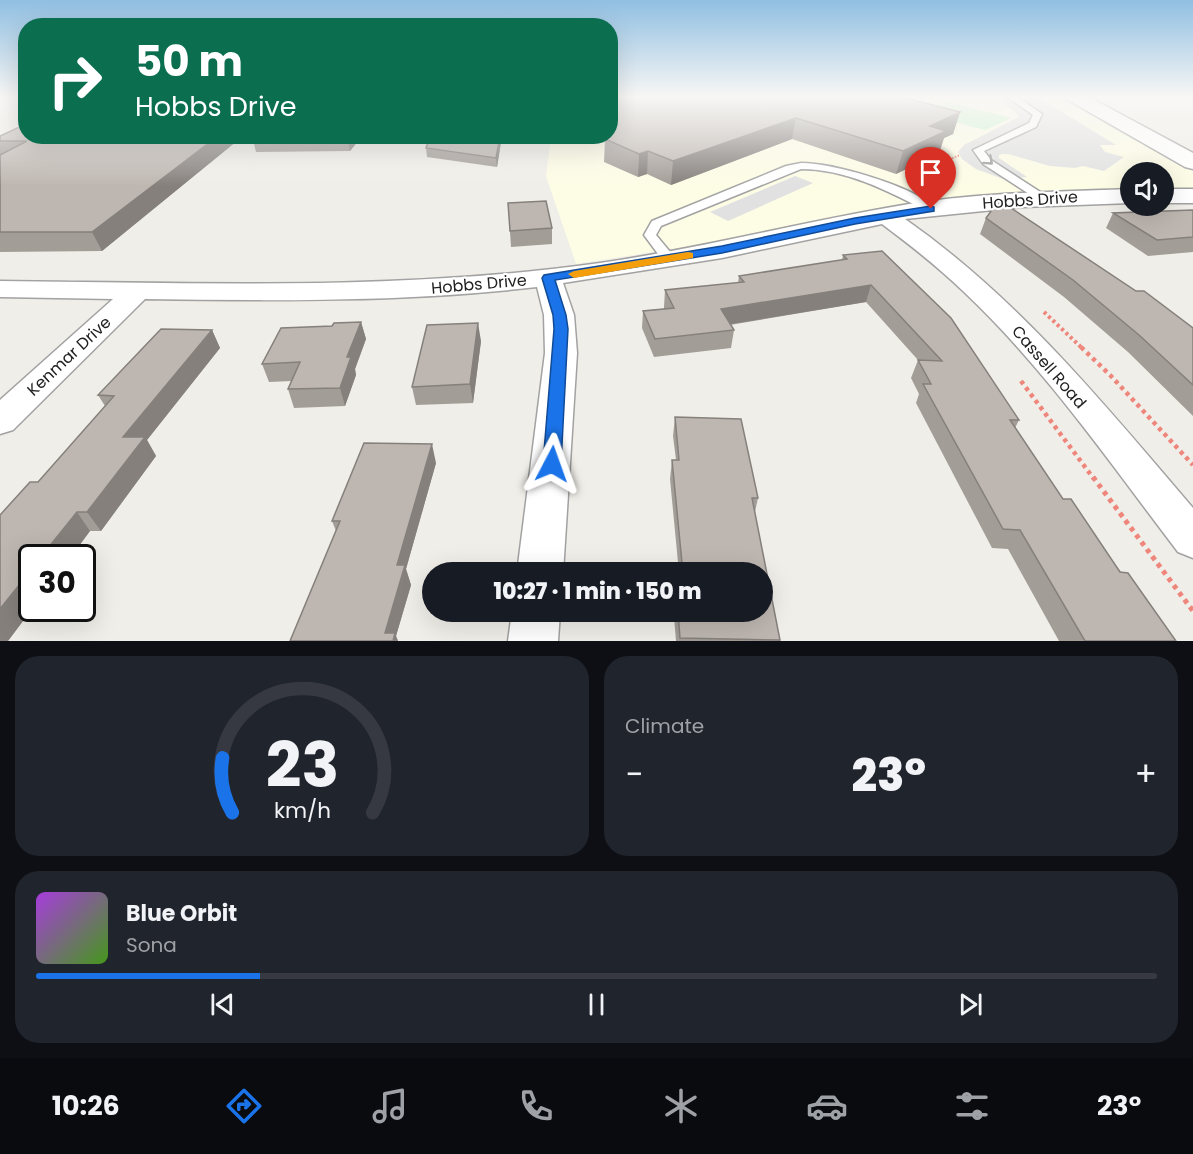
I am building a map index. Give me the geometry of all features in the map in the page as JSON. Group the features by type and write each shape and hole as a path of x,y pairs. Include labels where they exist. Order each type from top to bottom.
{"street":[{"path":"1128,126 1193,162"},
{"name":"Hobbs Drive","path":"0,290 380,291 471,286 548,278 669,259 931,209 1044,199 1120,196"},
{"path":"1174,196 1193,196"},
{"name":"Cassell Road","path":"886,216 950,264 1007,320 1073,393 1193,538"},
{"path":"541,562 561,353 560,315 548,278"},
{"name":"Kenmar Drive","path":"0,421 137,292"},
{"path":"533,641 535,622"}],"lane":[{"path":"1031,126 978,150 987,162 1044,199"},
{"path":"669,259 650,235 656,225 790,168 812,166 838,170 897,191 931,209"}],"path":[{"path":"910,179 956,155 982,156"},
{"path":"1018,377 1193,611"}],"shaded area":[{"path":"618,126 1115,126 1193,171 1193,189 1174,189 1174,162 1120,162 1120,189 981,195 878,208 692,246 576,264 546,176 550,144 618,144"},
{"path":"1001,126 1085,126 1116,145 1100,145 1105,152 1124,157 1104,171 1083,166 1075,168 1050,166 1002,154 999,158 1027,177 1003,179 976,169 962,159 958,152 964,145"},
{"path":"795,176 813,183 728,221 710,212"}],"green space":[{"path":"970,126 994,126 985,130"}],"building":[{"path":"618,126 773,126 673,161 648,151 639,154 616,144"},
{"path":"822,126 930,126 946,131 903,151"},
{"path":"18,128 18,141 0,141 0,136"},
{"path":"21,144 208,144 92,232 0,232 0,155"},
{"path":"427,144 499,144 496,158 426,148"},
{"path":"999,200 1136,291 1144,291 1193,328 1193,385 1139,335 1073,280 986,218"},
{"path":"546,201 552,228 510,231 508,203"},
{"path":"1193,210 1193,237 1157,240 1113,213 1120,213 1120,216 1174,216 1174,211"},
{"path":"882,251 951,318 1019,420 1010,420 1063,499 1071,499 1120,572 1128,573 1176,641 1085,641 1020,530 1003,529 923,384 931,384 918,360 942,361 871,285 721,309 734,330 655,339 643,311 674,308 665,290 744,282 739,276 847,259 843,255"},
{"path":"361,322 347,357 351,357 340,388 288,389 300,362 262,364 281,328 332,326 334,323"},
{"path":"478,323 470,384 412,387 427,325"},
{"path":"161,329 212,330 123,437 145,437 87,512 77,512 51,544 18,544 18,586 0,609 0,515 30,482 38,482 114,396 98,395"},
{"path":"675,417 741,419 758,498 752,498 765,562 682,562 672,460 679,460"},
{"path":"364,443 432,444 397,565 405,565 385,633 395,633 393,641 290,641 340,521 332,521"},
{"path":"773,604 780,640 680,638 679,622 773,622"}],"slow traffic":[{"path":"574,274 688,255"}],"route":[{"path":"552,464 561,329 560,315 548,278 722,250 855,221 931,209"}]}
